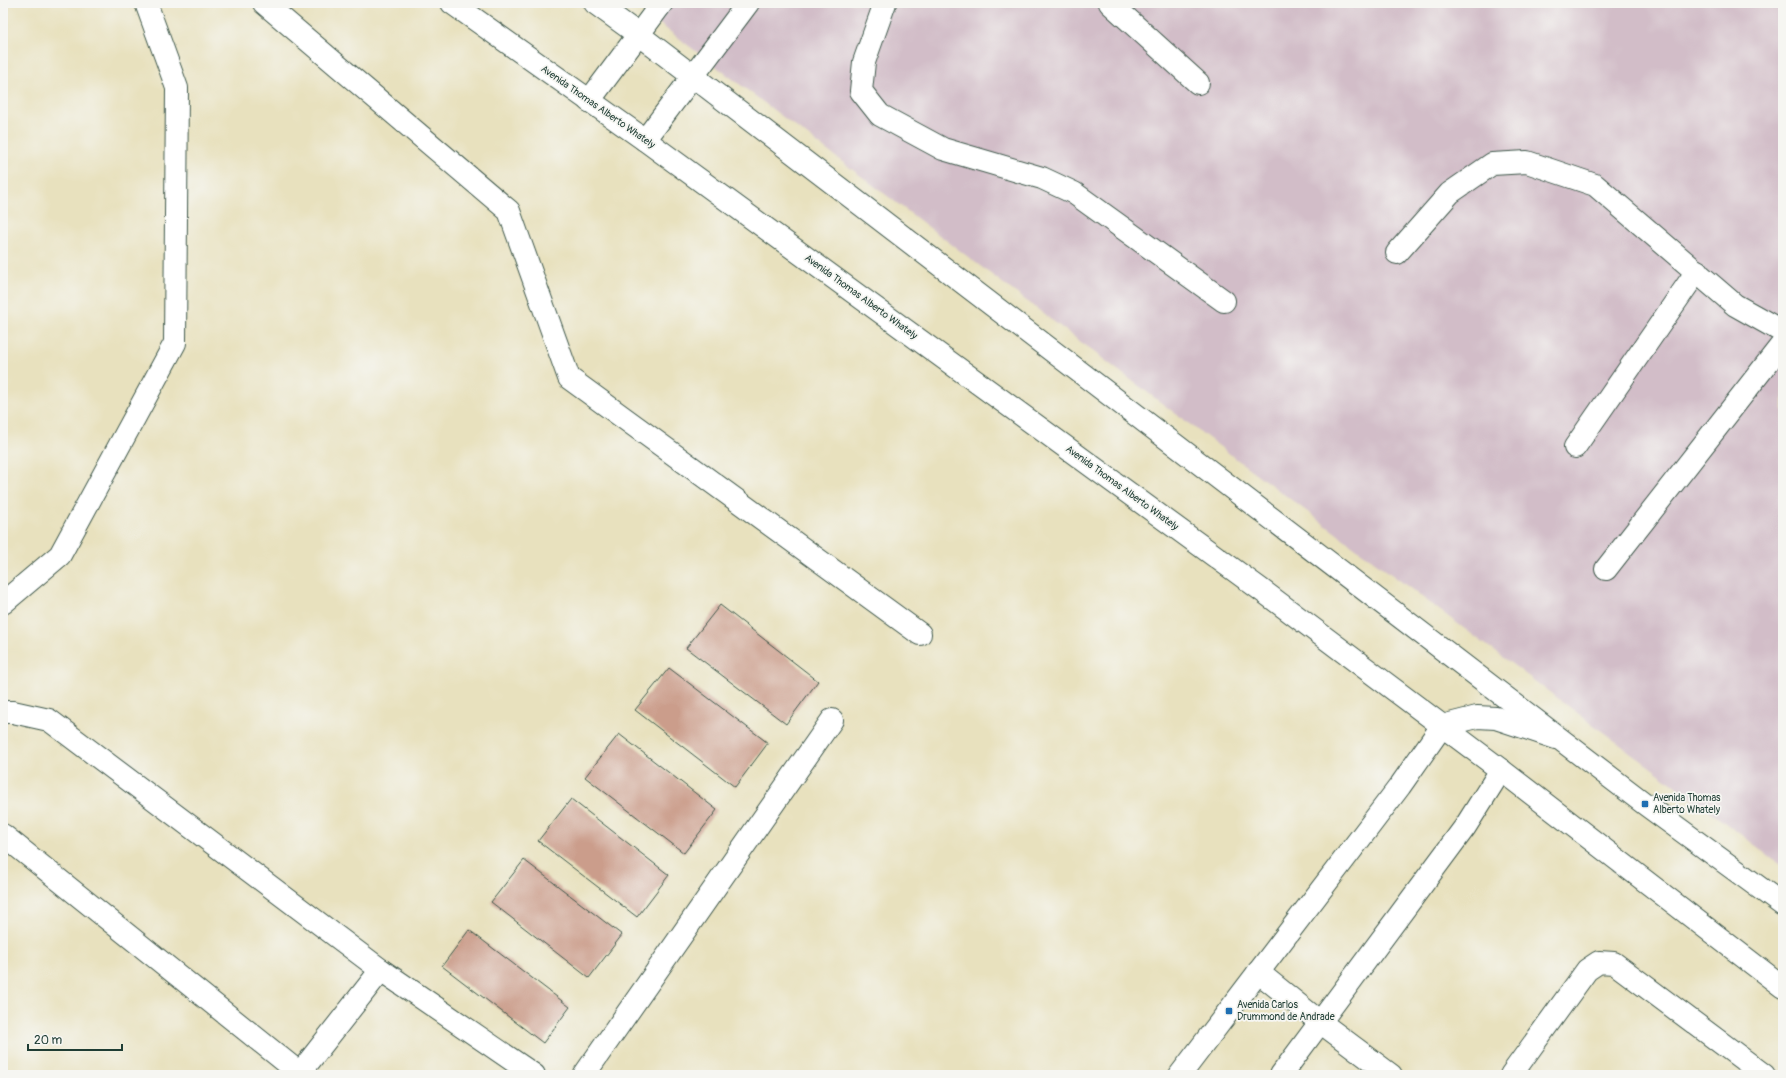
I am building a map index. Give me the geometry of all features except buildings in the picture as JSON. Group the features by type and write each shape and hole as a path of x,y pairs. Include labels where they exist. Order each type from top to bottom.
{"main road":[{"path":"3,603 60,555 175,343 177,88 146,3"},
{"path":"264,3 509,211 569,378 920,634"},
{"name":"Avenida Thomas Alberto Whately","path":"452,3 645,140 1260,589 1501,770 1783,987"},
{"path":"595,3 639,35 1645,804 1783,905"},
{"path":"589,101 662,3"},
{"path":"645,140 748,3"},
{"path":"885,3 864,62 861,91 880,115 942,149 1042,178 1074,193 1224,301"},
{"path":"1110,3 1198,83"},
{"path":"1397,253 1450,193 1492,164 1527,162 1595,185 1697,271 1735,306 1783,332"},
{"path":"1575,447 1697,271"},
{"path":"1606,569 1783,343"},
{"path":"3,712 13,712 49,720 381,970 534,1075"},
{"path":"1180,1075 1400,786 1442,726 1477,717 1496,718 1560,739"},
{"path":"584,1075 832,720"},
{"path":"1281,1075 1465,827 1501,770"},
{"path":"3,834 301,1074 381,970"},
{"path":"1511,1075 1587,970 1599,962 1614,963 1764,1075"},
{"path":"1258,972 1320,1022 1391,1075"}],"shaded area":[{"path":"632,3 1783,3 1783,866 1172,411"}],"place":[{"name":"Avenida Thomas Alberto Whately","path":"1645,804"},
{"name":"Avenida Carlos Drummond de Andrade","path":"1229,1011"}]}
